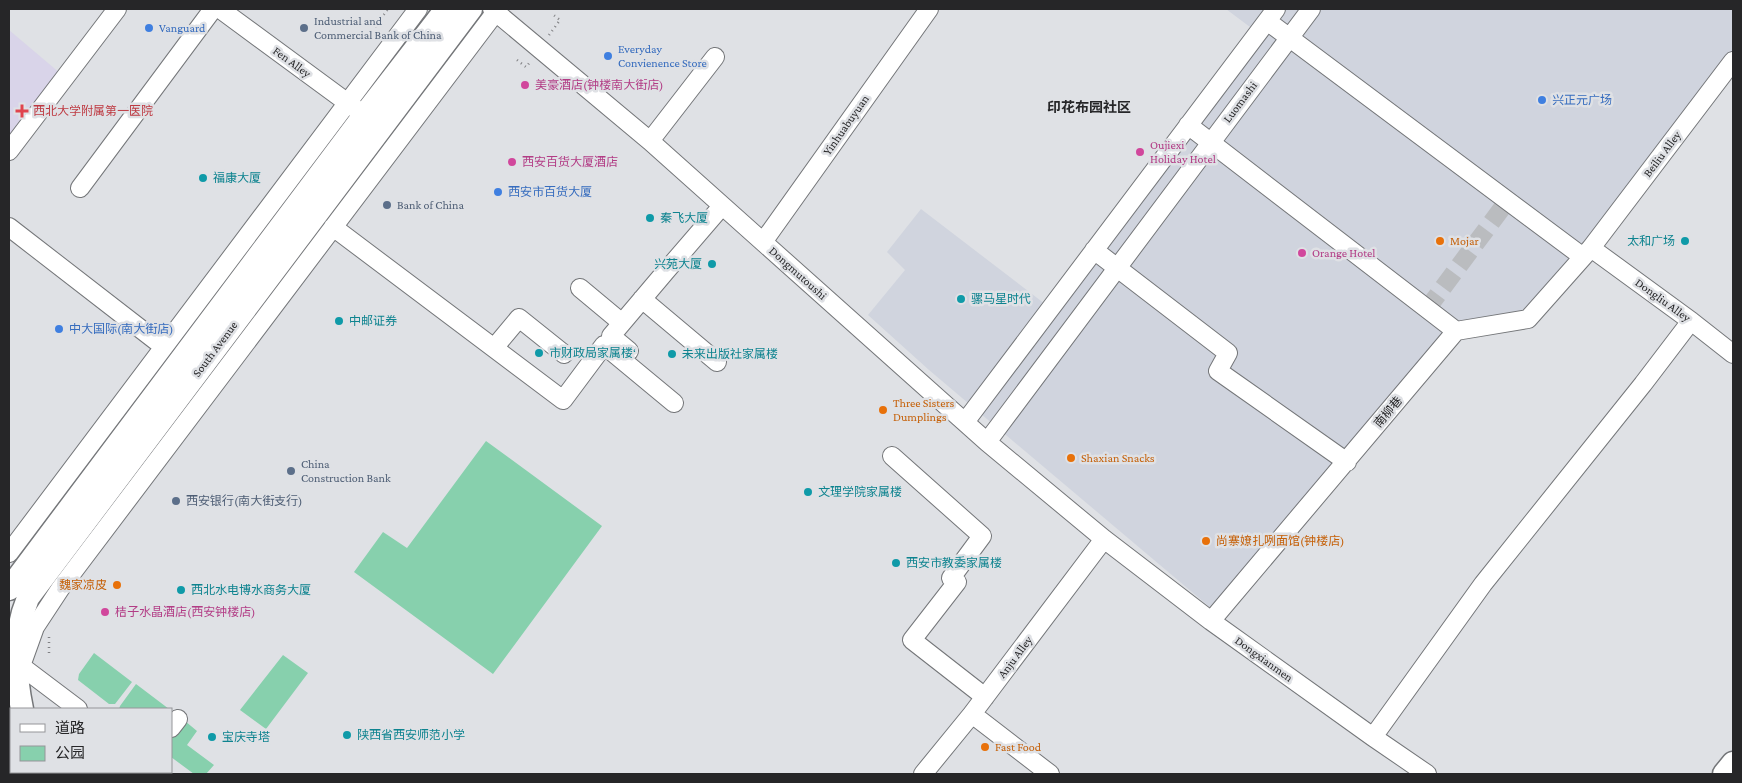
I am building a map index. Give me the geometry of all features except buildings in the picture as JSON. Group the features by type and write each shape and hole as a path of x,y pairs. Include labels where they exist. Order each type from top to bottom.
{"main road":[{"name":"South Avenue","path":"22,708 18,667 19,623 16,590 356,109 446,9"},
{"name":"South Avenue","path":"16,590 471,9"},
{"path":"9,624 16,590"},
{"path":"1724,774 1733,763"}],"street":[{"path":"9,151 117,9"},
{"path":"80,188 212,9"},
{"name":"Fen Alley","path":"220,9 356,109"},
{"path":"9,553 164,347 356,109 418,9"},
{"name":"Yinhuabuyuan","path":"763,242 929,9"},
{"name":"Luomashi","path":"988,442 1311,9"},
{"path":"77,708 18,667 36,627 60,588 495,10"},
{"name":"Dongmutoushi","path":"495,10 650,141 988,442 1104,539"},
{"path":"965,422 1272,15"},
{"name":"Dongliu Alley","path":"1272,15 1290,37 1587,252 1691,320 1733,354"},
{"path":"650,141 715,57"},
{"name":"Beiliu Alley","path":"1587,252 1733,61"},
{"path":"1188,125 1456,331 1528,319 1587,252"},
{"path":"333,227 563,400 604,345 677,398 611,336 722,206"},
{"path":"9,227 164,347"},
{"path":"1094,250 1228,353 1218,371 1347,462"},
{"path":"580,288 622,323"},
{"path":"642,299 717,362"},
{"path":"494,348 519,318 564,354"},
{"path":"1373,737 1482,584 1643,384 1691,320"},
{"name":"南柳巷","path":"1211,621 1456,331"},
{"path":"892,456 982,536 951,578 957,582 912,640 985,697"},
{"name":"Dongxianmen","path":"1104,539 1211,621 1427,774"},
{"name":"Anju Alley","path":"923,774 972,714 1104,539"},
{"path":"972,714 1050,774"}],"path":[{"path":"375,27 388,9"},
{"path":"49,631 49,654"}],"shaded area":[{"path":"1226,9 1733,9 1733,61 1528,319 1456,331 1218,614 929,370 868,315 905,270 887,252 921,209 1045,304 1254,30"},
{"name":"西北大学附属第一医院","path":"9,30 61,74 9,148"}],"green space":[{"path":"486,441 602,526 493,674 354,572 383,532 407,548"},
{"path":"94,653 132,682 115,704 109,704 78,680 79,674"},
{"path":"283,655 308,673 266,729 240,710"},
{"path":"136,684 168,708 119,708"},
{"path":"185,721 197,731 187,745 214,765 206,774 194,774 172,758 172,738"}],"tunnel":[{"path":"1427,309 1508,200"}],"place":[{"name":"Vanguard","path":"149,28"},
{"name":"Industrial and Commercial Bank of China","path":"304,28"},
{"name":"Everyday Convienence Store","path":"608,56"},
{"name":"美豪酒店(钟楼南大街店)","path":"525,85"},
{"name":"兴正元广场","path":"1542,100"},
{"name":"西北大学附属第一医院","path":"22,111"},
{"name":"Oujiexi Holiday Hotel","path":"1140,152"},
{"name":"西安百货大厦酒店","path":"512,162"},
{"name":"福康大厦","path":"203,178"},
{"name":"西安市百货大厦","path":"498,192"},
{"name":"Bank of China","path":"387,205"},
{"name":"秦飞大厦","path":"650,218"},
{"name":"Mojar","path":"1440,241"},
{"name":"太和广场","path":"1685,241"},
{"name":"Orange Hotel","path":"1302,253"},
{"name":"兴苑大厦","path":"712,264"},
{"name":"骡马星时代","path":"961,299"},
{"name":"中邮证券","path":"339,321"},
{"name":"中大国际(南大街店)","path":"59,329"},
{"name":"市财政局家属楼‘","path":"539,353"},
{"name":"未来出版社家属楼","path":"672,354"},
{"name":"Three Sisters Dumplings","path":"883,410"},
{"name":"Shaxian Snacks","path":"1071,458"},
{"name":"China Construction Bank","path":"291,471"},
{"name":"文理学院家属楼","path":"808,492"},
{"name":"西安银行(南大街支行)","path":"176,501"},
{"name":"尚寨嫽扎咧面馆(钟楼店)","path":"1206,541"},
{"name":"西安市教委家属楼","path":"896,563"},
{"name":"魏家凉皮","path":"117,585"},
{"name":"西北水电博水商务大厦","path":"181,590"},
{"name":"桔子水晶酒店(西安钟楼店)","path":"105,612"},
{"name":"陕西省西安师范小学","path":"347,735"},
{"name":"宝庆寺塔","path":"212,737"},
{"name":"Fast Food","path":"985,747"}],"district":[{"name":"印花布园社区","path":"1089,107"}]}
